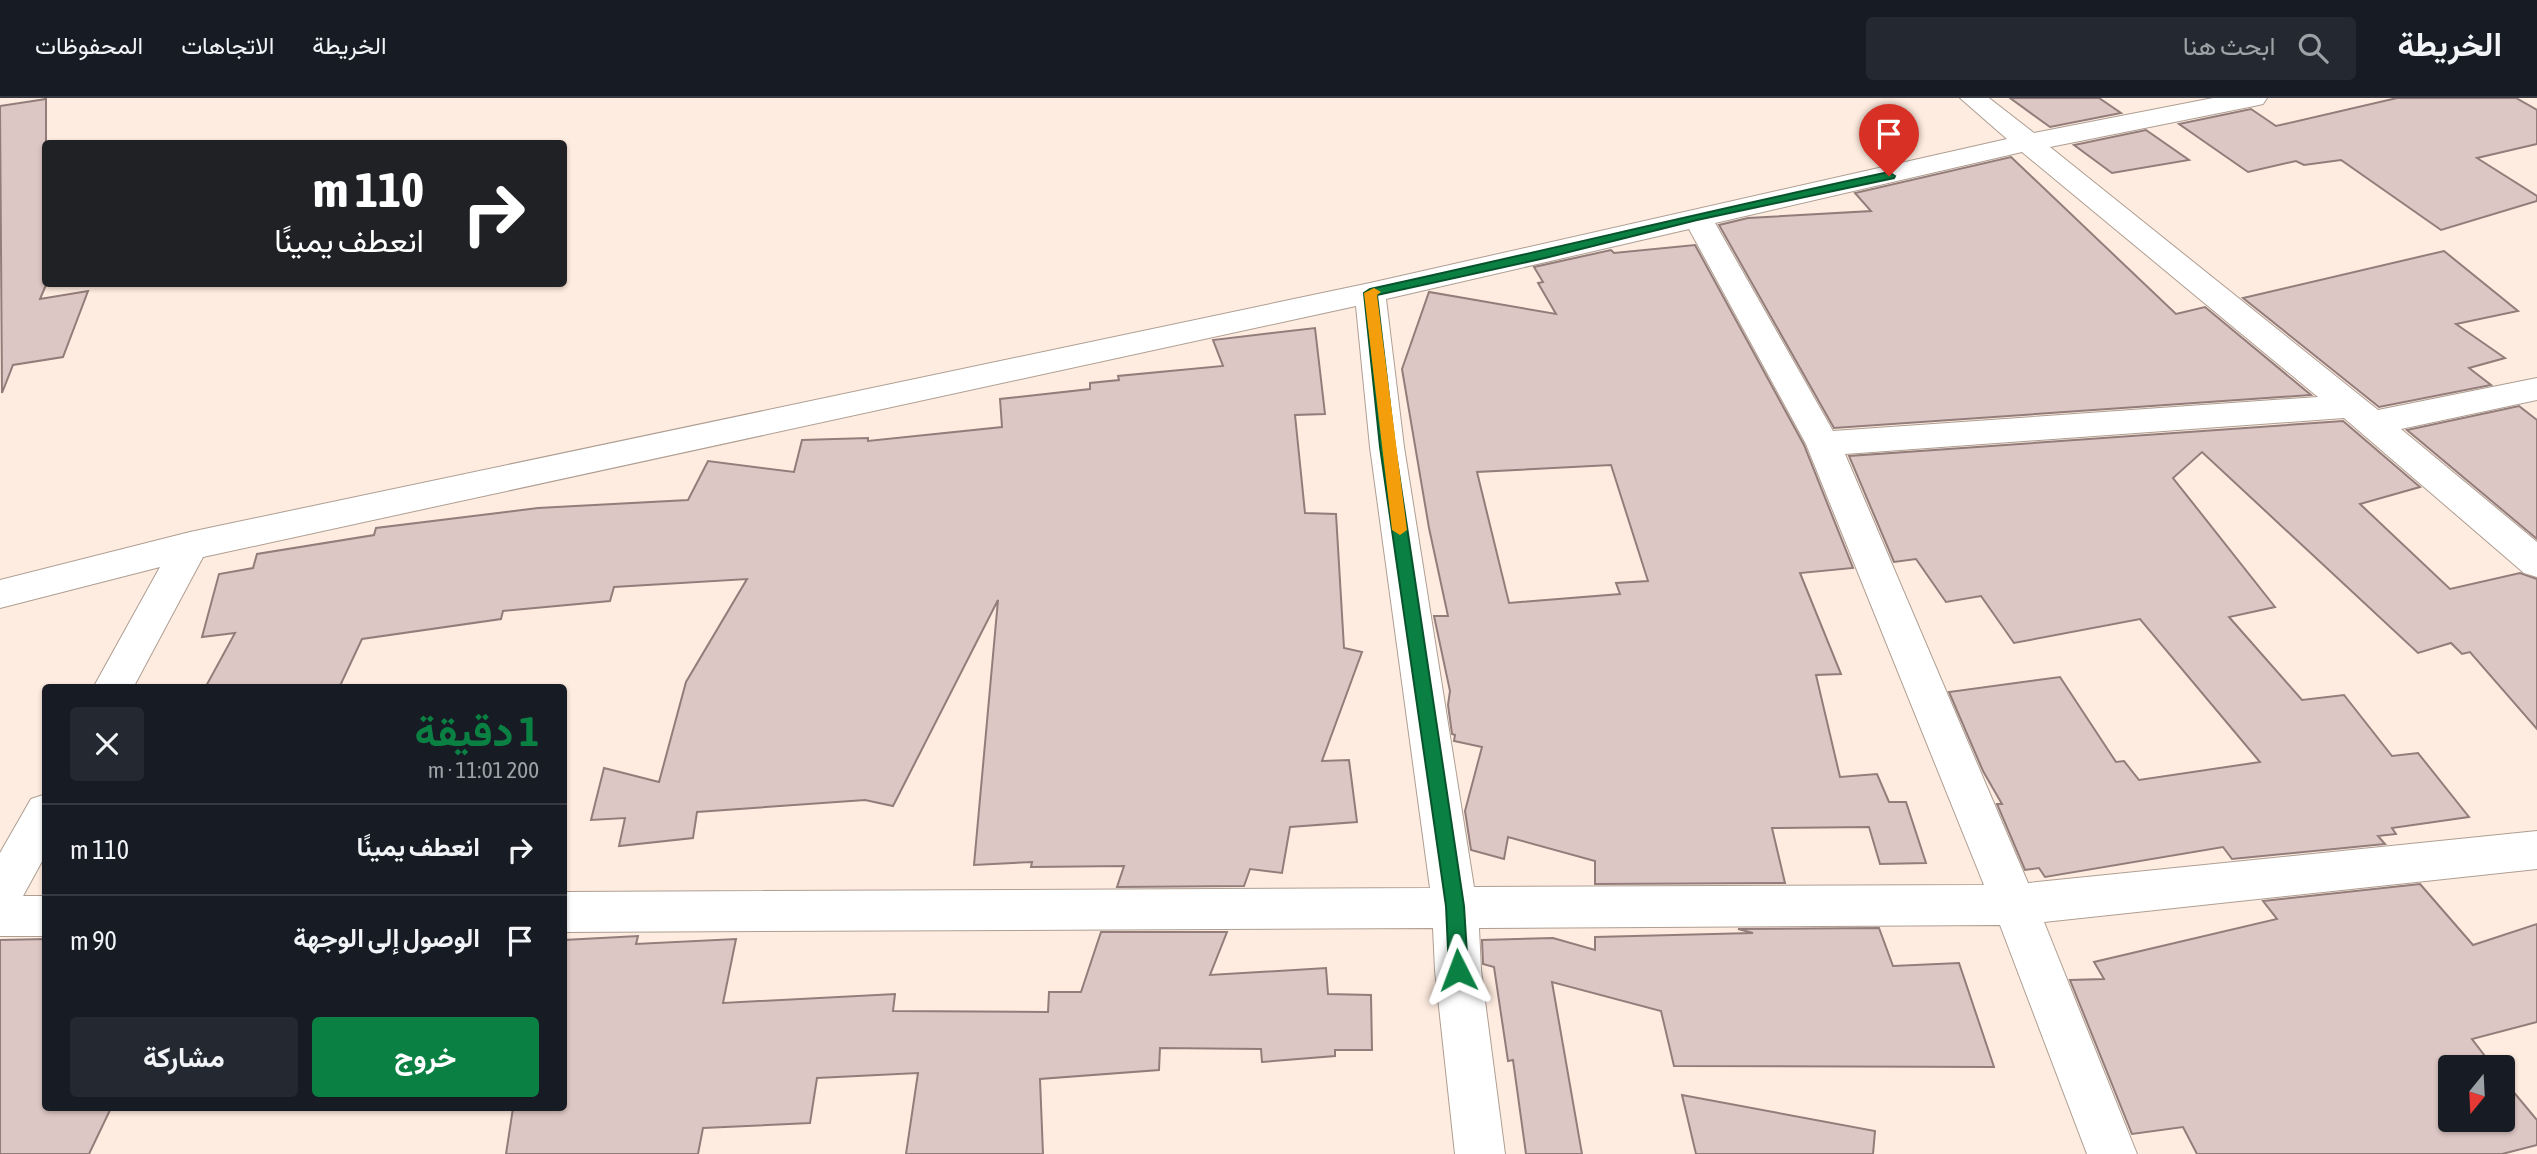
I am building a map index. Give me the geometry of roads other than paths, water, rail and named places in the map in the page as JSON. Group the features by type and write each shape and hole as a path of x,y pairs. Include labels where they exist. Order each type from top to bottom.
{"street":[{"path":"1973,98 2361,415 2537,564"},
{"path":"0,594 190,546 1545,255 1697,217 1813,194 2028,143 2255,98"},
{"path":"1697,217 1823,444 2015,905 2112,1154"},
{"path":"1370,293 1387,447 1455,906 1458,970 1480,1154"},
{"path":"1823,444 2361,415 2537,389"},
{"path":"115,684 190,546"},
{"path":"0,895 42,819"},
{"path":"567,912 2015,905 2537,850"},
{"path":"0,916 42,916"}]}
